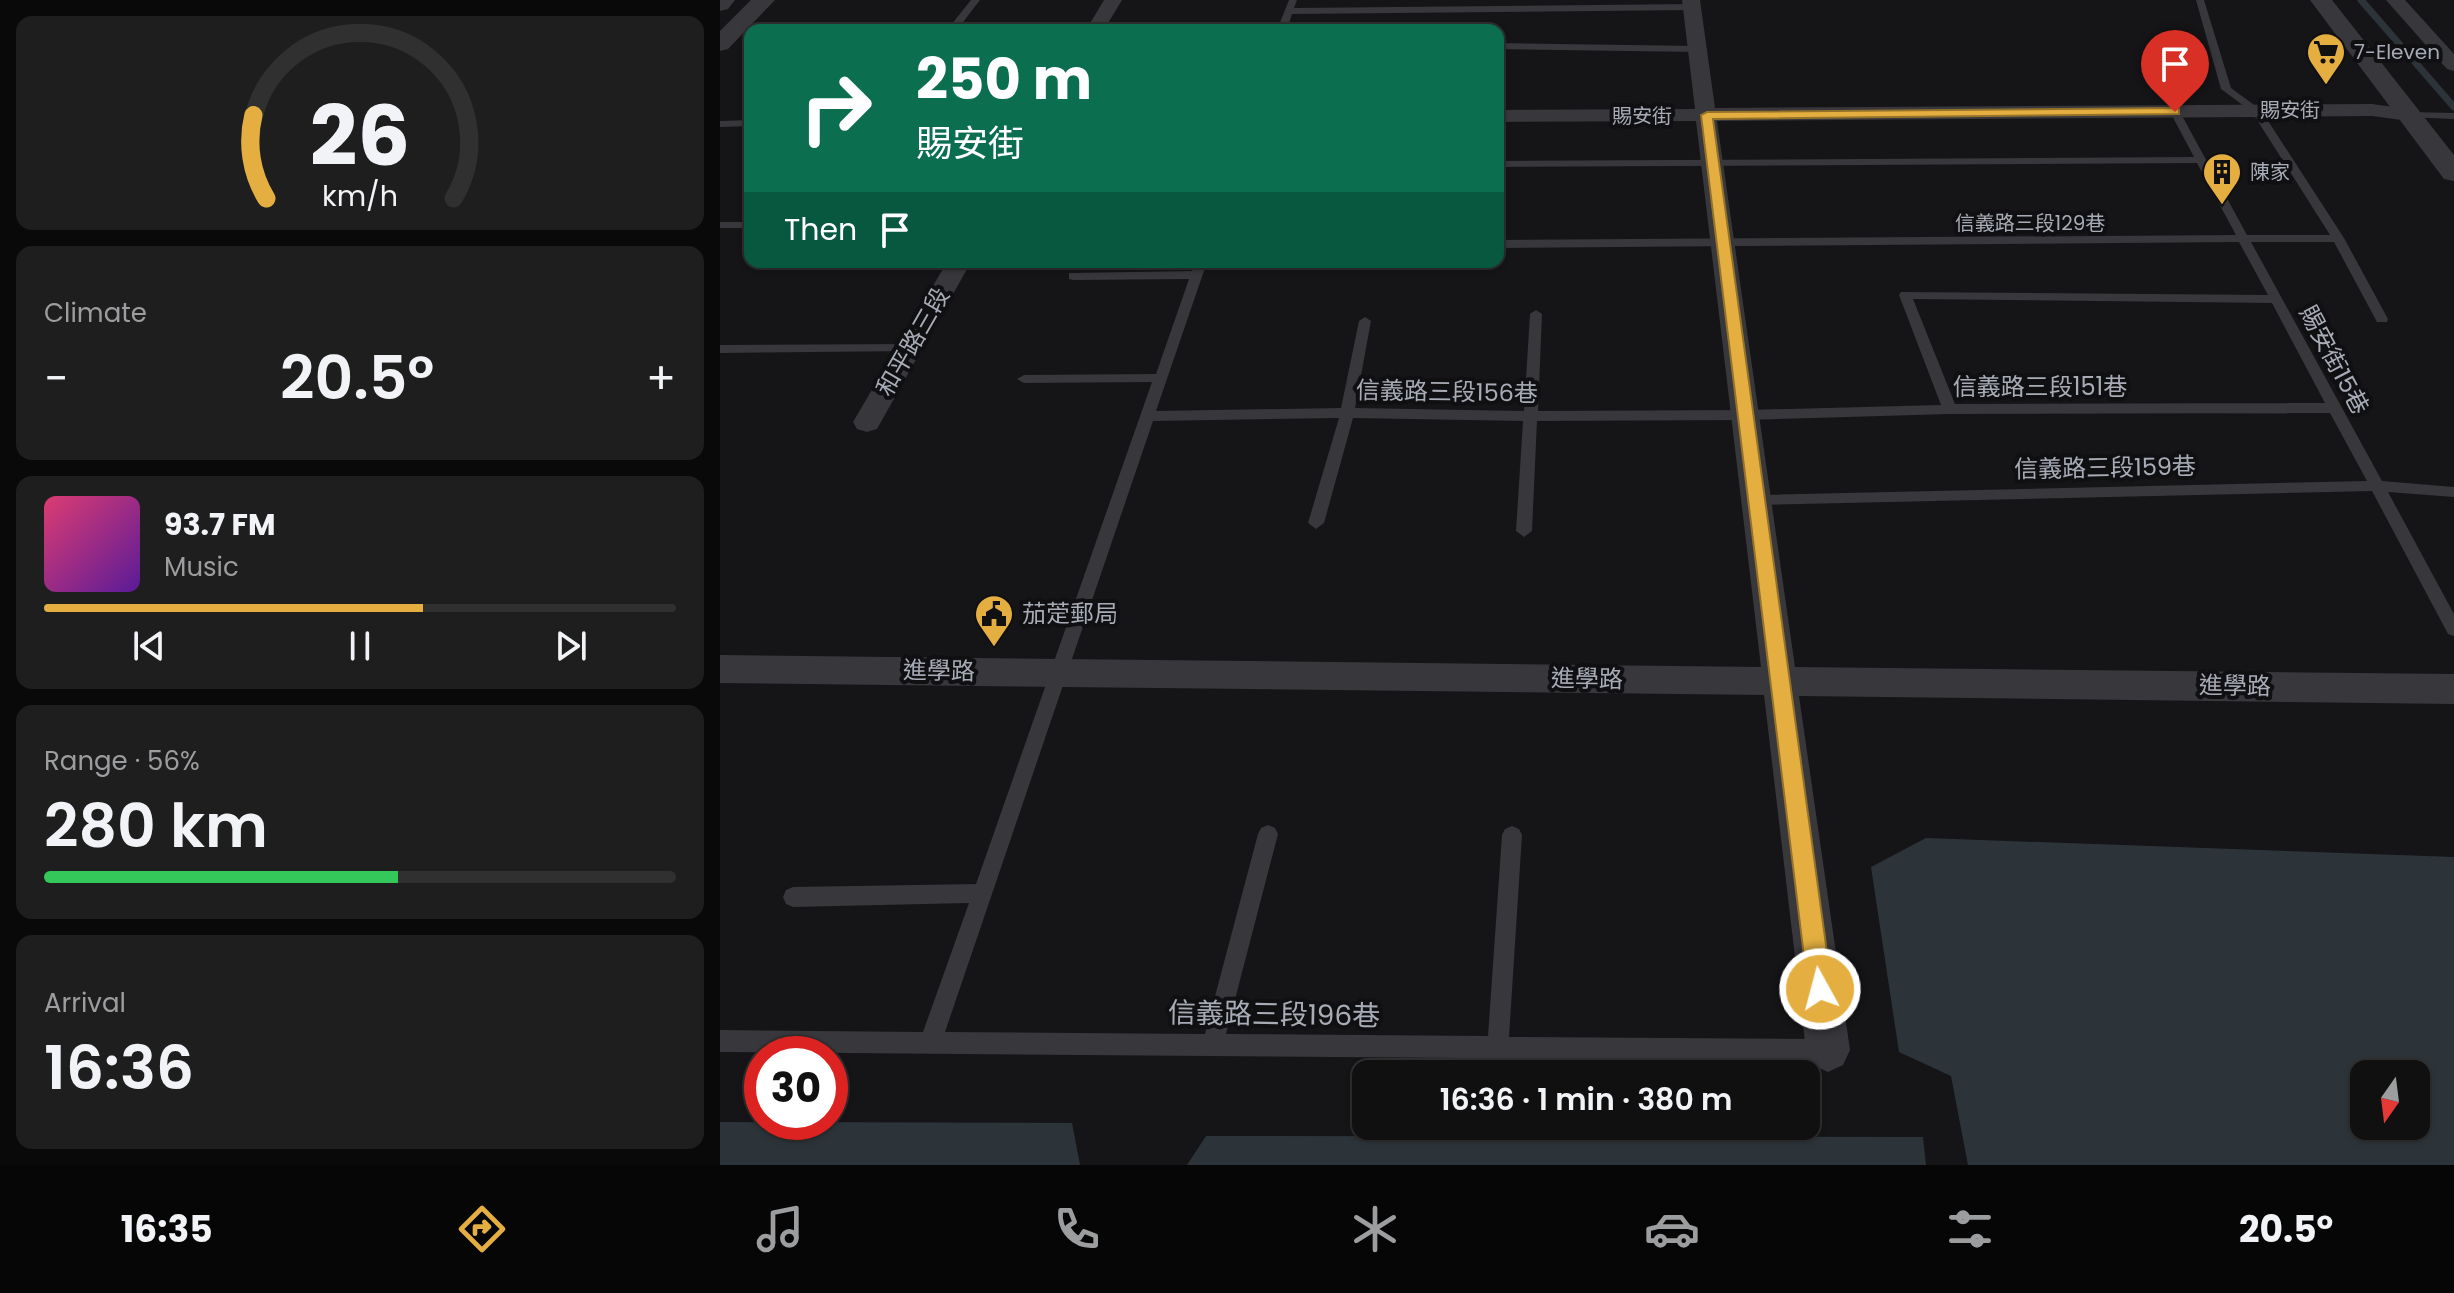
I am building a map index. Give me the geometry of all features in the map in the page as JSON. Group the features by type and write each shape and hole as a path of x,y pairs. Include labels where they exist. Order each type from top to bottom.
{"street":[{"path":"720,44 764,0"},
{"path":"1099,24 1113,0"},
{"path":"2321,0 2454,173"},
{"path":"2395,0 2454,65"},
{"path":"1692,3 1828,1050"},
{"name":"賜安街","path":"1504,116 2256,110 2372,110 2409,115"},
{"name":"和平路三段","path":"867,422 956,268"},
{"name":"進學路","path":"723,673 1059,673 2454,689"}],"lane":[{"path":"957,24 976,0"},
{"path":"1284,24 1293,0"},
{"path":"2200,0 2226,89 2256,110 2338,238 2382,319"},
{"path":"1288,11 1692,3"},
{"path":"1504,46 1698,49"},
{"name":"賜安街15巷","path":"2175,112 2454,629"},
{"path":"2409,115 2454,116"},
{"path":"720,124 744,123"},
{"path":"1504,164 2202,160"},
{"path":"720,225 744,225"},
{"name":"信義路三段129巷","path":"1504,244 2338,238"},
{"path":"931,1041 1199,268 1073,276"},
{"path":"1950,409 1905,295 2277,299"},
{"path":"1524,531 1536,314"},
{"path":"1316,523 1347,413 1365,321"},
{"path":"720,349 910,348"},
{"path":"1024,379 1161,378"},
{"name":"信義路三段151巷","path":"1745,415 1950,409 2335,408"},
{"name":"信義路三段156巷","path":"1148,416 1347,413 1745,415"},
{"name":"信義路三段159巷","path":"1757,500 2377,486 2454,492"},
{"path":"1213,1044 1268,834"},
{"path":"1498,1046 1512,835"},
{"path":"793,897 983,893"},
{"name":"信義路三段196巷","path":"720,1041 1828,1050"}],"shaded area":[{"path":"1926,838 2454,857 2454,1165 1968,1165 1951,1076 1899,1052 1871,867"},
{"path":"720,1122 744,1122 744,1140 848,1140 848,1122 1072,1123 1080,1165 720,1165"},
{"path":"1206,1136 1352,1136 1352,1140 1820,1140 1820,1137 1923,1137 1926,1165 1187,1165"}],"waterway":[{"path":"2361,0 2454,107"}],"place":[{"name":"7-Eleven","path":"2326,86"},
{"name":"陳家","path":"2222,206"},
{"name":"茄萣郵局","path":"994,648"}],"route":[{"path":"1820,989 1707,115 2175,112"}]}
